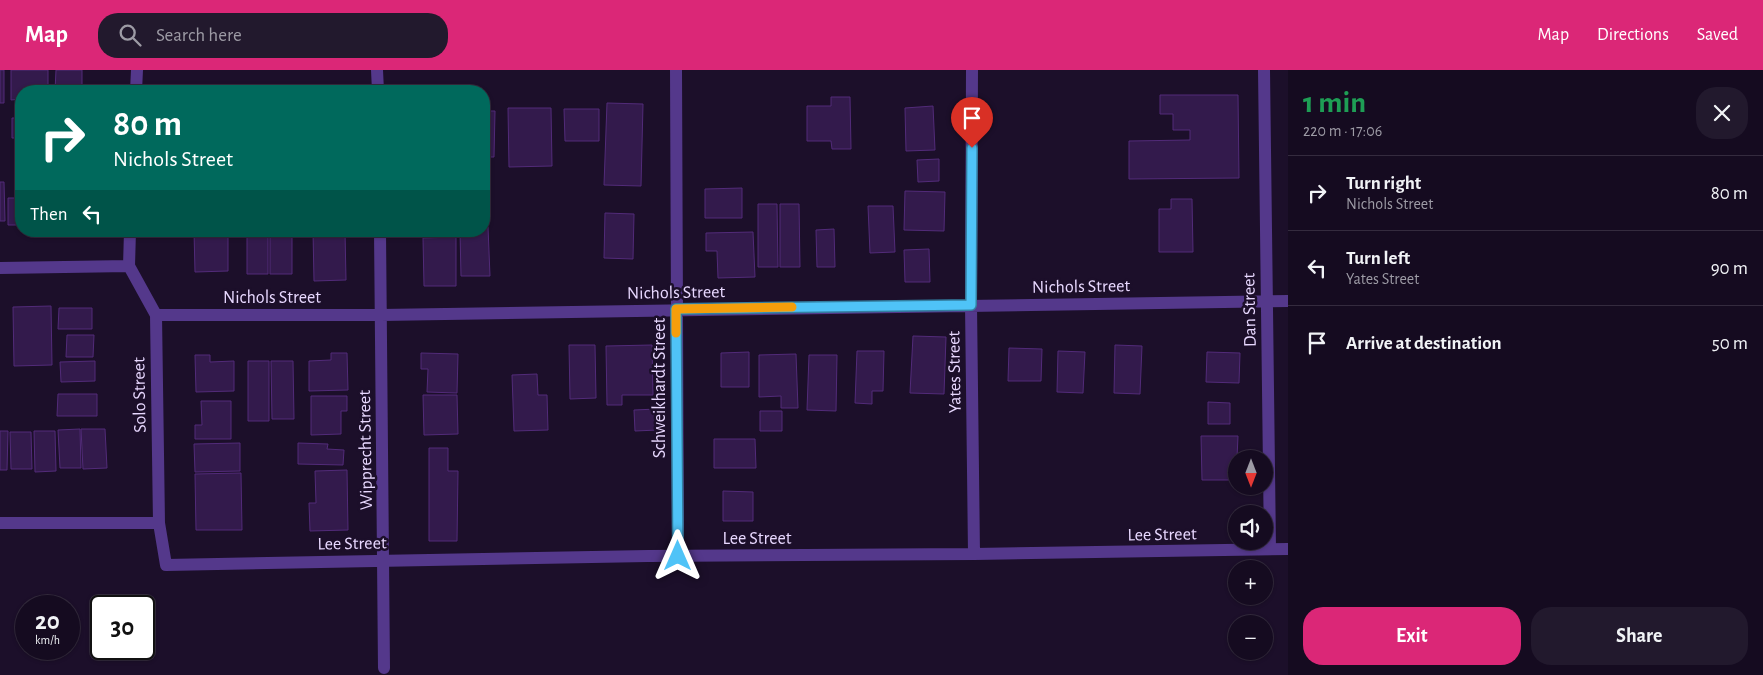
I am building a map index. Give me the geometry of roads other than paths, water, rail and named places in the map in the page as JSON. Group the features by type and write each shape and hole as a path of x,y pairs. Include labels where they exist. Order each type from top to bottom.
{"street":[{"path":"136,85 137,70"},
{"path":"377,70 378,85"},
{"name":"Schweikhardt Street","path":"676,70 678,556"},
{"name":"Yates Street","path":"972,70 971,305 974,554"},
{"name":"Dan Street","path":"1264,70 1269,505"},
{"path":"0,268 129,266 130,237"},
{"name":"Wipprecht Street","path":"380,237 384,668"},
{"name":"Solo Street","path":"129,266 156,315 159,523 166,564"},
{"name":"Nichols Street","path":"156,315 381,315 1288,301"},
{"path":"0,523 159,523"},
{"name":"Lee Street","path":"1273,549 1288,549"},
{"name":"Lee Street","path":"166,564 1228,550"}]}
